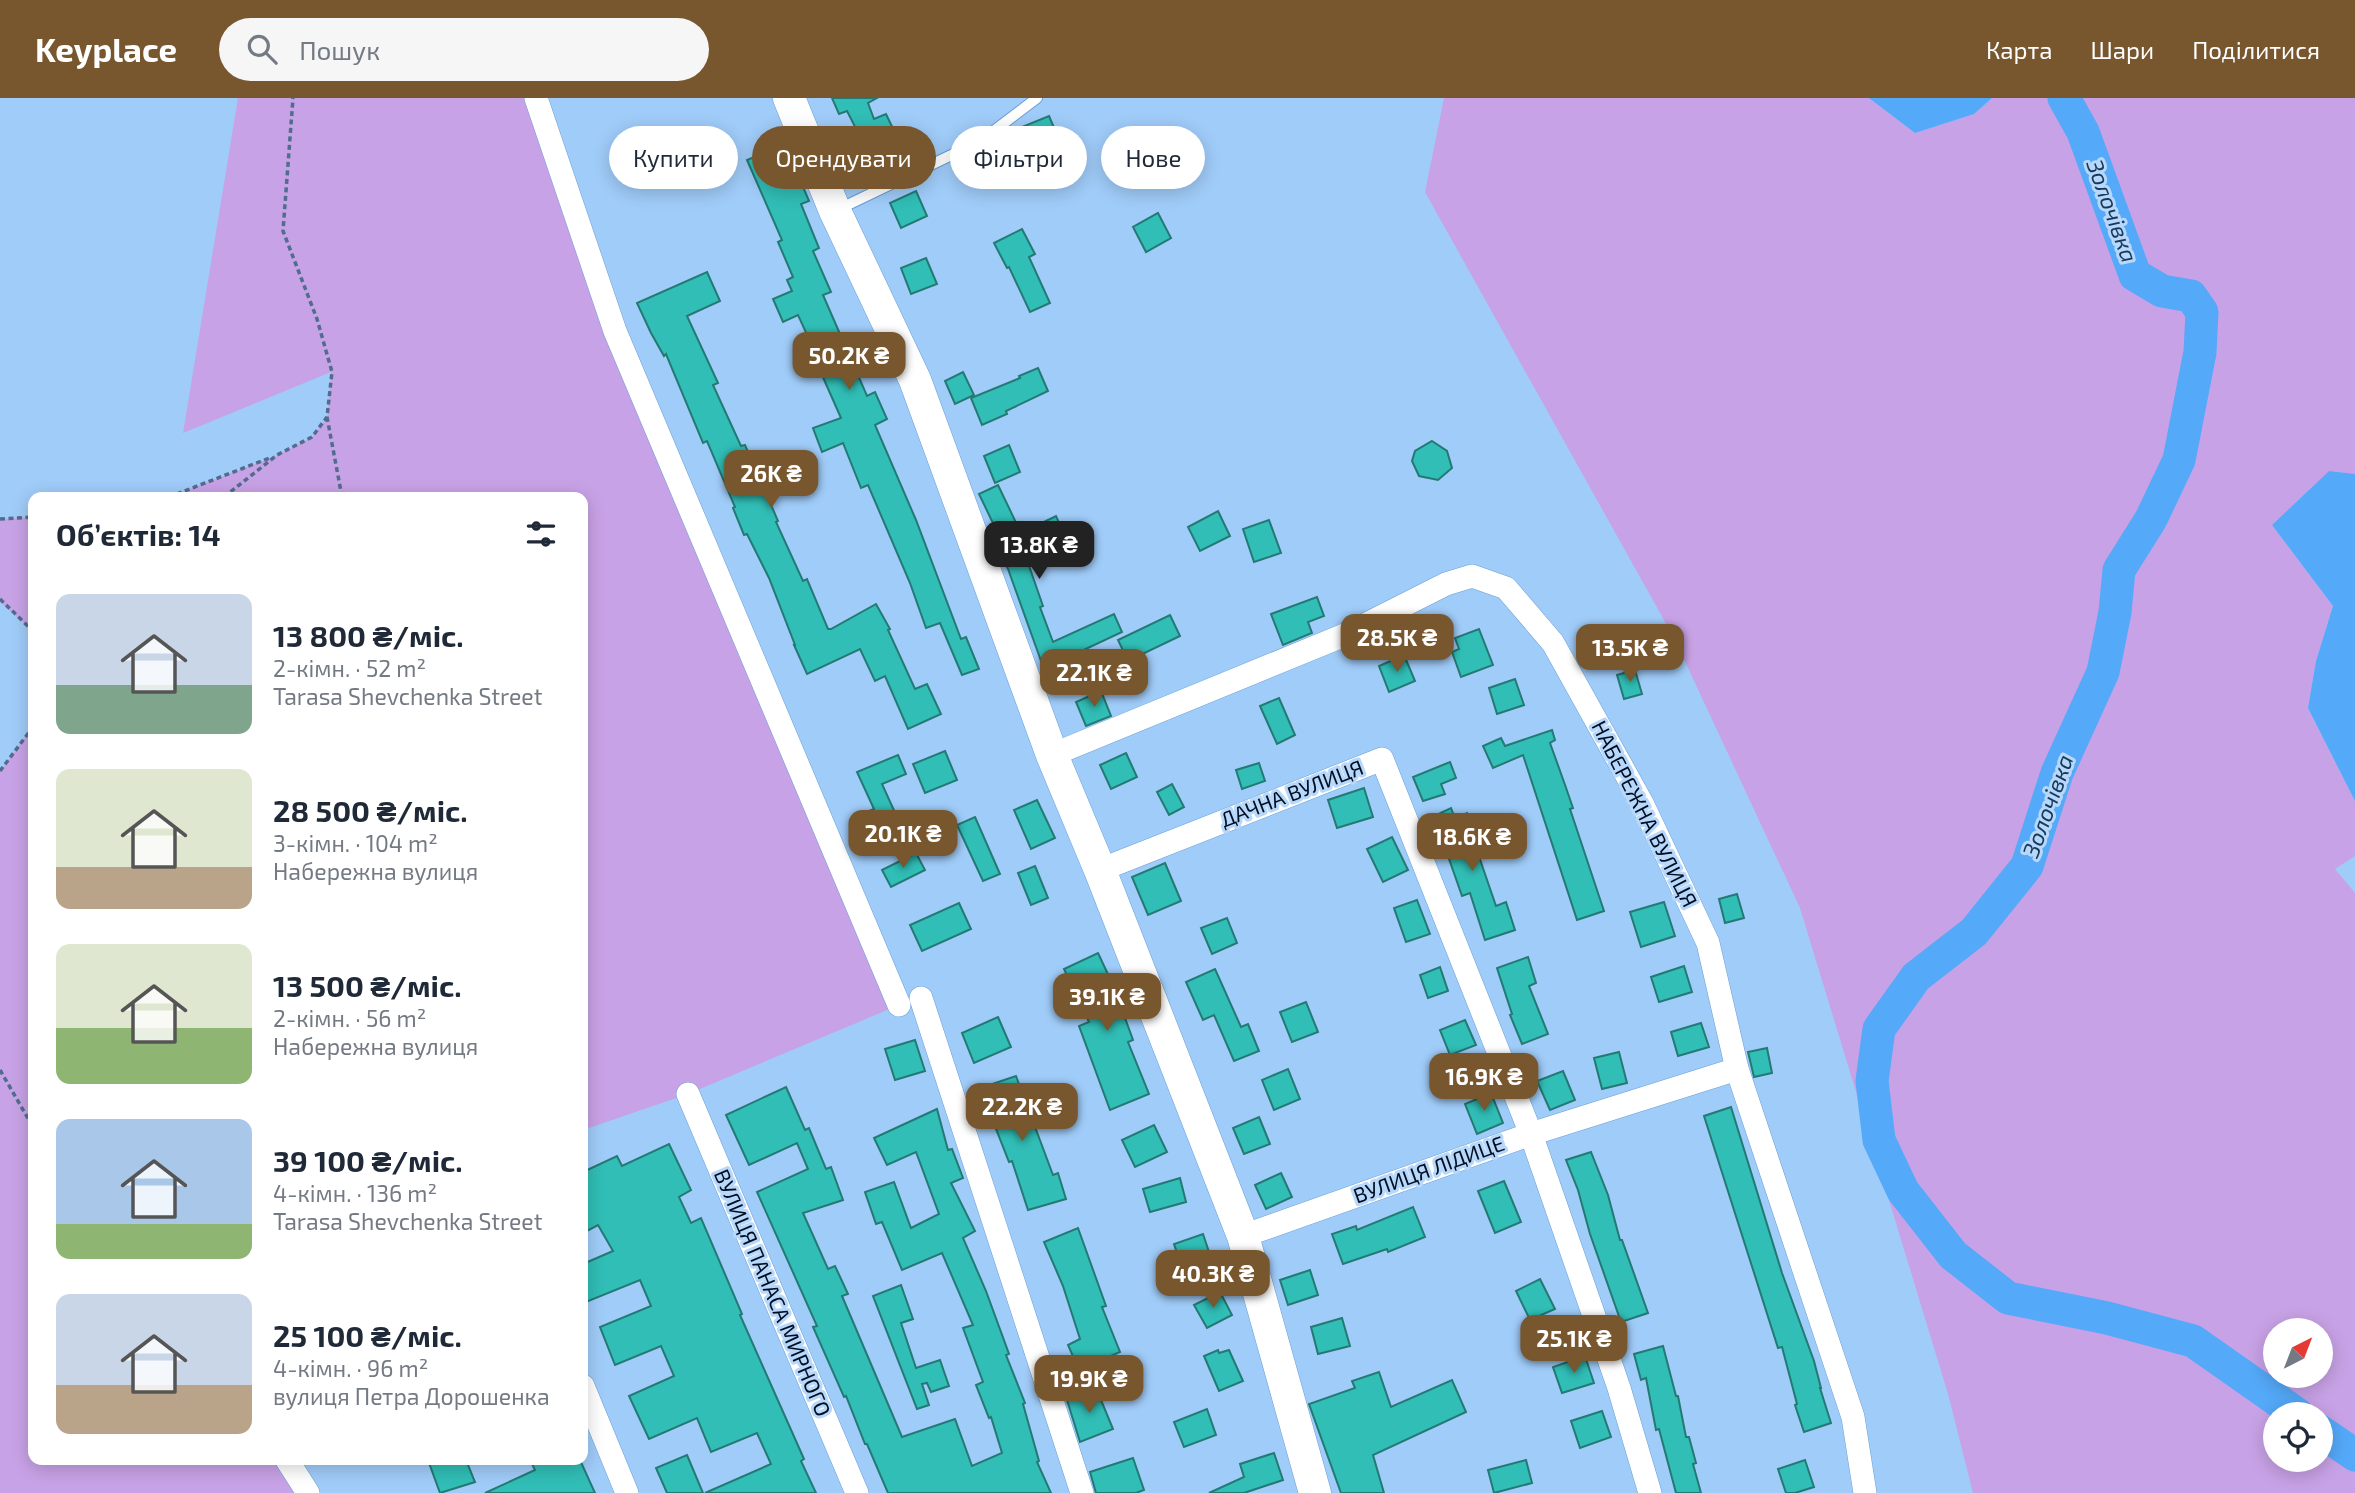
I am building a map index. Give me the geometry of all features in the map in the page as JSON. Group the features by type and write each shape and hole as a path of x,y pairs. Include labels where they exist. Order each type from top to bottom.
{"main road":[{"path":"789,98 835,211 915,380 1052,755 1100,870 1243,1236 1315,1493"}],"street":[{"path":"536,98 615,331 899,1005"},
{"name":"НАБЕРЕЖНА ВУЛИЦЯ","path":"1052,755 1347,634 1446,584 1472,576 1506,587 1553,643 1642,803 1708,943 1737,1069 1853,1417 1865,1493"},
{"name":"ДАЧНА ВУЛИЦЯ","path":"1100,870 1382,759 1531,1134"},
{"path":"921,998 1082,1493"},
{"name":"ВУЛИЦЯ ЛІДИЦЕ","path":"1243,1236 1531,1134 1737,1069"},
{"name":"ВУЛИЦЯ ПАНАСА МИРНОГО","path":"688,1094 856,1493"},
{"path":"1531,1134 1619,1388 1650,1493"},
{"path":"588,1398 627,1493"},
{"path":"290,1465 308,1493"}],"lane":[{"path":"835,211 966,148 987,136 1037,98"}],"path":[{"path":"293,98 283,231 317,319 332,372 327,417 341,492"},
{"path":"182,492 312,437 327,417"},
{"path":"230,492 277,454"},
{"path":"0,519 28,517"},
{"path":"0,599 28,626"},
{"path":"0,771 28,734"},
{"path":"0,1070 28,1118"}],"shaded area":[{"path":"238,98 536,98 615,331 899,1005 688,1094 588,1128 588,492 182,492 277,455 312,437 327,417 331,372 183,433"},
{"path":"1444,98 1869,98 1915,133 1974,114 1992,98 2355,98 2355,474 2329,471 2272,525 2333,606 2316,661 2308,708 2355,801 2355,856 2335,869 2355,893 2355,1493 1973,1493 1948,1394 1800,908 1674,638 1425,192"},
{"path":"28,517 28,627 0,602 0,519"},
{"path":"28,734 28,1465 290,1465 308,1493 0,1493 0,771"}],"water":[{"path":"1869,98 1992,98 1974,114 1915,133"},
{"path":"2329,471 2355,474 2355,801 2308,708 2316,661 2333,606 2272,525"}],"building":[{"path":"832,98 877,98 868,103 874,119 886,114 892,126 855,126 847,111 839,114"},
{"path":"1049,116 1053,126 1024,126"},
{"path":"752,158 752,171 747,160"},
{"path":"760,189 804,189 809,201 801,204 819,248 813,251 831,292 823,295 867,396 875,392 887,419 875,425 916,520 961,639 966,637 979,669 962,675 940,623 926,628 868,485 861,488 843,443 822,452 813,428 841,418 798,315 783,322 773,299 792,291 787,280 793,277 778,242 782,240"},
{"path":"916,191 927,216 901,228 890,203"},
{"path":"1158,213 1171,238 1146,252 1133,227"},
{"path":"1022,229 1035,254 1029,257 1050,303 1030,312 1009,267 1007,268 994,243"},
{"path":"926,258 937,284 911,294 901,268"},
{"path":"707,272 720,301 687,316 718,383 713,385 741,446 745,445 778,521 776,522 803,581 807,579 828,629 876,604 890,629 888,630 915,689 927,684 941,714 908,729 885,676 875,681 860,649 807,674 769,578 747,534 744,535 707,441 703,443 666,354 664,356 637,303"},
{"path":"1038,368 1048,391 982,425 971,398"},
{"path":"963,372 974,395 955,404 945,381"},
{"path":"1432,441 1447,451 1452,468 1438,480 1419,476 1412,461 1415,451"},
{"path":"1009,445 1020,472 995,483 984,456"},
{"path":"998,485 1021,533 1056,516 1067,540 1027,560 1053,642 1114,614 1122,632 1060,661 1062,666 1045,672 1008,569 995,545 1002,542 979,494"},
{"path":"1218,511 1230,536 1200,551 1188,527"},
{"path":"1269,520 1281,553 1254,562 1243,529"},
{"path":"1317,597 1324,616 1308,622 1312,633 1283,645 1271,614"},
{"path":"1170,615 1180,636 1128,661 1118,640"},
{"path":"1479,629 1493,665 1461,677 1452,652 1459,649 1455,638"},
{"path":"1404,655 1415,681 1389,692 1379,666"},
{"path":"1635,670 1642,694 1624,699 1617,675"},
{"path":"1515,679 1524,705 1497,714 1489,688"},
{"path":"1101,691 1111,716 1086,726 1076,702"},
{"path":"1279,698 1295,735 1277,744 1260,706"},
{"path":"1552,730 1555,740 1550,743 1604,911 1577,920 1523,755 1493,768 1483,746 1501,738 1505,746"},
{"path":"945,751 957,780 925,793 913,764"},
{"path":"1126,753 1137,777 1111,789 1100,765"},
{"path":"898,755 906,774 882,784 902,828 876,840 864,813 874,809 857,772"},
{"path":"1450,762 1456,778 1441,784 1445,794 1423,801 1413,777"},
{"path":"1259,763 1265,781 1242,789 1236,770"},
{"path":"1172,784 1184,807 1169,815 1157,792"},
{"path":"1364,788 1373,817 1337,828 1328,800"},
{"path":"1037,800 1055,838 1031,849 1014,810"},
{"path":"1451,808 1455,818 1467,813 1478,841 1474,842 1496,906 1506,902 1515,930 1485,940 1470,893 1462,896 1434,816"},
{"path":"975,817 1000,874 983,881 957,825"},
{"path":"1392,837 1408,870 1383,882 1367,849"},
{"path":"916,853 925,870 891,887 882,870"},
{"path":"1165,863 1181,901 1148,915 1132,877"},
{"path":"1035,866 1048,898 1031,905 1018,873"},
{"path":"1737,894 1744,918 1725,923 1719,899"},
{"path":"1417,900 1430,934 1406,942 1394,908"},
{"path":"1664,902 1675,936 1641,947 1630,912"},
{"path":"959,903 971,929 922,951 910,925"},
{"path":"1227,918 1237,943 1212,954 1201,928"},
{"path":"1098,953 1133,1040 1128,1042 1149,1094 1110,1110 1079,1026 1089,1022 1064,969"},
{"path":"1528,957 1536,983 1529,986 1548,1034 1522,1044 1510,1015 1512,1014 1497,968"},
{"path":"1684,966 1692,992 1659,1002 1651,977"},
{"path":"1440,967 1448,991 1428,998 1420,975"},
{"path":"1215,969 1241,1027 1248,1024 1259,1051 1234,1061 1214,1015 1203,1020 1186,982"},
{"path":"1306,1002 1318,1032 1292,1042 1280,1012"},
{"path":"998,1017 1011,1047 974,1063 962,1033"},
{"path":"1465,1020 1476,1045 1450,1055 1440,1030"},
{"path":"1701,1023 1709,1047 1678,1056 1671,1032"},
{"path":"915,1040 925,1071 895,1080 885,1049"},
{"path":"1767,1048 1772,1073 1754,1077 1748,1052"},
{"path":"1619,1052 1627,1083 1602,1089 1594,1058"},
{"path":"1288,1069 1300,1099 1274,1110 1262,1080"},
{"path":"1563,1071 1575,1100 1550,1110 1537,1081"},
{"path":"1016,1076 1053,1175 1058,1173 1066,1199 1028,1210 1012,1161 1009,1162 980,1088"},
{"path":"786,1087 805,1130 809,1128 826,1169 831,1167 843,1200 803,1213 828,1269 835,1266 848,1294 842,1296 902,1437 955,1419 972,1466 1002,1453 991,1417 989,1418 976,1385 983,1382 963,1328 973,1325 942,1253 902,1270 882,1222 876,1224 865,1192 894,1182 911,1228 939,1214 916,1152 887,1165 874,1138 937,1109 948,1150 952,1149 963,1178 951,1183 975,1231 963,1238 1009,1354 1006,1355 1025,1403 1023,1404 1039,1461 1037,1462 1051,1493 888,1493 813,1327 817,1326 757,1192 808,1169 797,1143 749,1165 726,1115"},
{"path":"1491,1093 1503,1123 1477,1134 1465,1104"},
{"path":"1731,1107 1782,1273 1814,1361 1831,1423 1804,1432 1782,1347 1778,1348 1704,1116"},
{"path":"1259,1117 1270,1144 1244,1154 1233,1128"},
{"path":"1154,1125 1167,1152 1135,1167 1122,1140"},
{"path":"669,1144 691,1190 679,1197 691,1223 701,1218 816,1493 705,1493 771,1464 757,1433 711,1452 697,1418 649,1439 629,1396 674,1376 661,1346 615,1365 600,1327 651,1306 640,1280 588,1301 588,1262 613,1251 598,1225 588,1230 588,1170 617,1156 622,1166"},
{"path":"1591,1152 1648,1313 1621,1322 1566,1160"},
{"path":"1281,1173 1292,1197 1266,1209 1255,1185"},
{"path":"1180,1178 1186,1202 1150,1212 1143,1189"},
{"path":"1504,1181 1521,1222 1495,1233 1478,1191"},
{"path":"1413,1207 1425,1237 1388,1252 1387,1249 1343,1264 1332,1234 1356,1226 1357,1230"},
{"path":"1078,1228 1106,1306 1102,1307 1120,1352 1079,1370 1068,1345 1080,1339 1063,1286 1044,1242"},
{"path":"1203,1234 1214,1267 1185,1277 1174,1244"},
{"path":"1310,1270 1318,1295 1288,1305 1280,1280"},
{"path":"1540,1279 1555,1309 1530,1320 1516,1291"},
{"path":"901,1285 913,1319 901,1323 916,1368 940,1360 949,1386 931,1392 927,1383 922,1384 929,1405 917,1409 873,1296"},
{"path":"1220,1292 1232,1315 1207,1328 1194,1305"},
{"path":"1342,1318 1350,1346 1318,1354 1311,1327"},
{"path":"1663,1346 1678,1396 1686,1437 1689,1437 1696,1463 1693,1464 1701,1493 1676,1493 1659,1429 1656,1430 1646,1378 1641,1380 1634,1354"},
{"path":"1218,1350 1219,1353 1229,1350 1243,1381 1219,1391 1204,1356"},
{"path":"1585,1356 1594,1383 1562,1393 1553,1367"},
{"path":"1379,1372 1391,1407 1452,1380 1466,1412 1373,1455 1384,1493 1341,1493 1309,1404 1355,1388 1352,1381"},
{"path":"1096,1388 1113,1429 1080,1442 1067,1400"},
{"path":"1207,1409 1216,1435 1184,1447 1174,1422"},
{"path":"1602,1411 1611,1437 1580,1448 1571,1421"},
{"path":"1274,1453 1283,1480 1244,1493 1209,1493 1244,1477 1240,1464"},
{"path":"687,1455 703,1493 667,1493 656,1468"},
{"path":"1133,1458 1144,1490 1136,1493 1096,1493 1090,1472"},
{"path":"1526,1460 1532,1483 1494,1493 1488,1470"},
{"path":"1805,1460 1814,1487 1786,1493 1778,1469"},
{"path":"430,1465 468,1465 475,1482 440,1493"},
{"path":"532,1465 582,1465 595,1493 485,1493 535,1470"}],"waterway":[{"name":"Золочівка","path":"2064,98 2083,132 2135,275 2162,291 2191,296 2202,312 2200,352 2179,460 2151,519 2119,570 2115,612 2103,672 2057,773 2027,866 1974,932 1916,977 1879,1029 1872,1081 1879,1140 1903,1191 1953,1255 2008,1298 2107,1318 2193,1341 2280,1402"},
{"name":"Золочівка","path":"2333,1440 2355,1455"}]}
